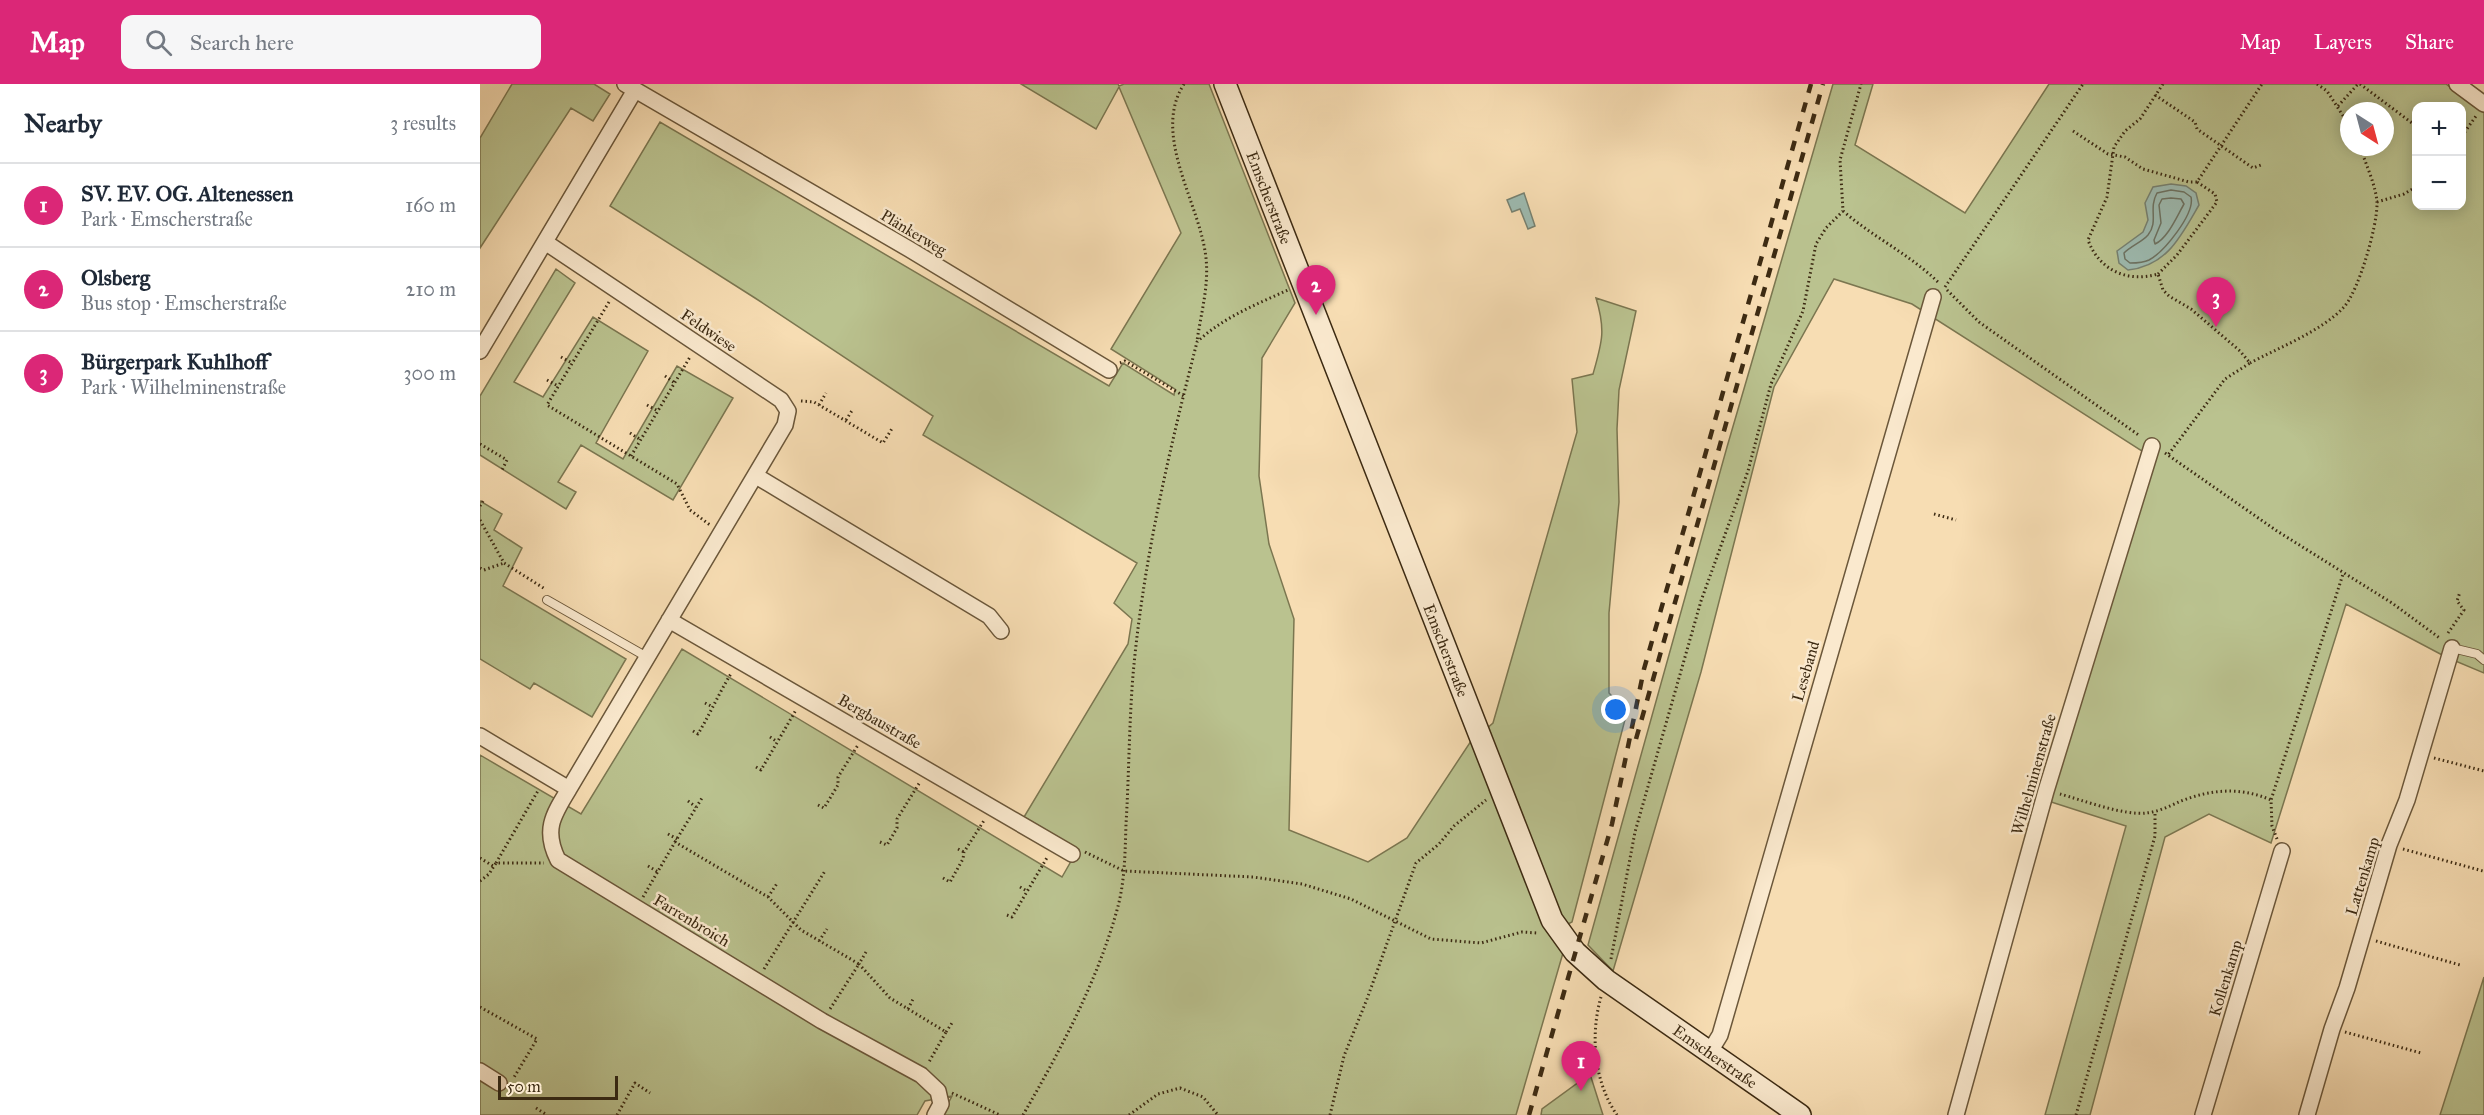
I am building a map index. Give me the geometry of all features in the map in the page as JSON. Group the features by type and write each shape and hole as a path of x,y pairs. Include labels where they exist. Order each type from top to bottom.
{"street":[{"name":"Emscherstraße","path":"1225,84 1547,909 1561,934 1575,952 1606,980 1800,1115"},
{"path":"2457,84 2481,109"},
{"path":"480,351 545,242 630,87"},
{"name":"Plänkerweg","path":"630,87 909,249 1109,370"},
{"name":"Feldwiese","path":"545,242 781,400"},
{"name":"Leseband","path":"1709,1053 1720,1035 1939,292"},
{"path":"558,860 551,846 550,830 554,815 785,425 788,411 781,400"},
{"name":"Wilhelminenstraße","path":"1956,1115 2147,441"},
{"path":"756,476 989,616 1000,631"},
{"name":"Bergbaustraße","path":"669,620 1072,854"},
{"name":"Lattenkamp","path":"2307,1115 2389,845 2421,755 2452,648"},
{"path":"480,736 569,789"},
{"name":"Kollenkamp","path":"2203,1115 2282,851"},
{"name":"Farrenbroich","path":"558,860 756,981 921,1076 939,1091"},
{"path":"480,1071 503,1085"},
{"path":"935,1115 941,1104 939,1091"}],"lane":[{"path":"547,600 647,657"},
{"path":"2452,648 2476,654 2484,660"}],"path":[{"path":"1023,1115 1072,1025 1107,944 1118,907 1124,871 1133,675 1156,518 1197,342 1205,297 1206,259 1200,229 1175,148 1171,123 1173,108 1184,84"},
{"path":"1861,84 1840,160 1843,211 1858,224 1918,264 1939,292 1979,322 2147,441 2343,573 2392,603 2443,640 2464,610 2457,601 2460,592"},
{"path":"1939,292 2083,84"},
{"path":"2073,131 2108,153 2113,154 2125,157 2143,169 2189,182 2197,182 2215,194 2217,202 2177,255 2158,274 2134,278 2122,276 2103,263 2091,247 2089,235 2107,197 2113,154 2114,147 2125,130 2139,119 2163,84"},
{"path":"2197,182 2262,84"},
{"path":"2317,84 2327,92 2340,109"},
{"path":"2338,106 2359,84 2412,123"},
{"path":"2155,95 2195,122 2197,129 2253,168 2261,165"},
{"path":"2466,130 2481,109"},
{"path":"2168,455 2225,379 2320,326 2344,307 2358,282 2377,202 2363,156"},
{"path":"2377,202 2412,189"},
{"path":"1617,1115 1605,1096 1597,1064 1597,1010 1606,980 1635,832 1701,601 1748,471 1771,384 1803,311 1816,244 1826,228 1843,211"},
{"path":"2158,274 2163,290 2169,296 2191,309 2240,351 2250,363"},
{"path":"1197,342 1208,332 1232,318 1303,283"},
{"path":"616,290 547,405 677,484 690,510 721,534"},
{"path":"631,456 698,345"},
{"path":"561,357 572,363"},
{"path":"1109,370 1125,361 1184,396"},
{"path":"665,376 675,383"},
{"path":"547,380 558,386"},
{"path":"819,405 826,393"},
{"path":"781,400 814,402 883,443 893,427"},
{"path":"647,405 658,411"},
{"path":"846,420 853,409"},
{"path":"630,434 640,440"},
{"path":"480,444 507,460 501,472"},
{"path":"480,506 483,501"},
{"path":"1934,514 1956,520"},
{"path":"480,520 504,563 546,590 547,600"},
{"path":"480,568 484,570 504,563"},
{"path":"2282,851 2272,826 2271,800 2343,573"},
{"path":"693,731 698,734 709,715 711,706 739,660"},
{"path":"756,767 761,770 774,749 776,741 804,698"},
{"path":"705,703 711,706"},
{"path":"818,805 824,808 838,785 838,777 865,734"},
{"path":"770,737 776,741"},
{"path":"2421,755 2484,771"},
{"path":"880,842 887,845 897,828 897,819 927,770"},
{"path":"833,774 838,777"},
{"path":"480,881 489,874 547,776"},
{"path":"2046,791 2136,813 2156,811 2190,798 2230,790 2248,791 2271,800"},
{"path":"1330,1115 1344,1056 1368,999 1416,863 1482,802 1501,791"},
{"path":"637,908 702,798"},
{"path":"688,801 696,807"},
{"path":"943,878 950,882 963,859 964,852 992,807"},
{"path":"2076,1115 2155,836 2156,811"},
{"path":"893,816 897,819"},
{"path":"668,834 768,897 801,930 859,963 890,998 946,1032"},
{"path":"1007,915 1012,917 1056,845"},
{"path":"2389,845 2482,871"},
{"path":"958,849 964,852"},
{"path":"1072,854 1084,851 1124,871 1253,877 1302,884 1351,899 1431,939 1481,943 1522,932 1561,934"},
{"path":"480,858 494,864 548,863 558,860"},
{"path":"648,866 658,872"},
{"path":"756,981 825,871"},
{"path":"768,897 778,882"},
{"path":"1020,887 1027,891"},
{"path":"819,941 826,929"},
{"path":"2362,938 2460,965"},
{"path":"822,1020 866,952"},
{"path":"908,1009 913,999"},
{"path":"480,1007 537,1039 503,1085"},
{"path":"921,1076 952,1023"},
{"path":"2332,1029 2421,1053"},
{"path":"617,1115 635,1083 650,1092"},
{"path":"1129,1115 1158,1094 1180,1088 1203,1097 1218,1115"},
{"path":"939,1091 957,1093 1000,1115"},
{"path":"536,1108 547,1115"}],"green space":[{"path":"512,84 594,84 610,94 593,121 571,108 480,248 480,138"},
{"path":"1021,84 1118,84 1119,86 1124,84 1209,84 1295,303 1262,358 1259,476 1269,544 1294,619 1289,830 1368,862 1407,838 1473,738 1565,946 1516,1115 942,1115 952,1096 925,1101 917,1115 480,1115 480,755 581,814 682,649 1062,877 1078,849 1024,817 1128,644 1132,619 1114,603 1137,563 923,435 933,416 755,298 610,206 660,122 1109,386 1123,363 1174,395 1175,389 1111,349 1181,233 1119,87 1096,129"},
{"path":"1833,84 1873,84 1855,145 1965,213 2049,84 2446,84 2484,113 2484,673 2446,657 2346,604 2271,843 2209,814 2165,837 2090,1115 2045,1115 2126,826 2045,800 2153,458 1912,304 1834,279 1774,387 1701,672 1613,971 1588,945 1727,447"},
{"path":"556,269 575,283 514,382 543,397 593,317 648,351 596,443 623,459 677,366 733,398 673,500 581,445 558,482 576,492 566,509 480,455 480,396"},
{"path":"1596,298 1636,311 1619,390 1617,429 1619,502 1609,613 1609,693 1627,712 1572,922 1562,927 1485,730 1493,723 1577,432 1572,379 1593,374 1599,353 1602,328"},
{"path":"480,501 502,514 494,530 522,548 503,586 626,659 592,717 534,683 530,689 480,659"},
{"path":"2484,977 2484,1115 2440,1115"},
{"path":"1590,1074 1603,1115 1541,1115 1542,1109"}],"water":[{"path":"2171,184 2186,186 2196,193 2199,205 2179,238 2163,256 2153,263 2128,270 2119,263 2117,251 2143,232 2148,220 2145,203 2153,187"},
{"path":"1524,193 1535,226 1528,229 1520,209 1512,212 1507,200"}],"railway":[{"path":"1529,1115 1612,824 1644,669 1811,84"},
{"path":"1636,739 1823,84"}],"place":[{"name":"Olsberg","path":"1316,315"},
{"name":"Bürgerpark Kuhlhoff","path":"2216,327"},
{"name":"SV. EV. OG. Altenessen","path":"1581,1091"}]}
